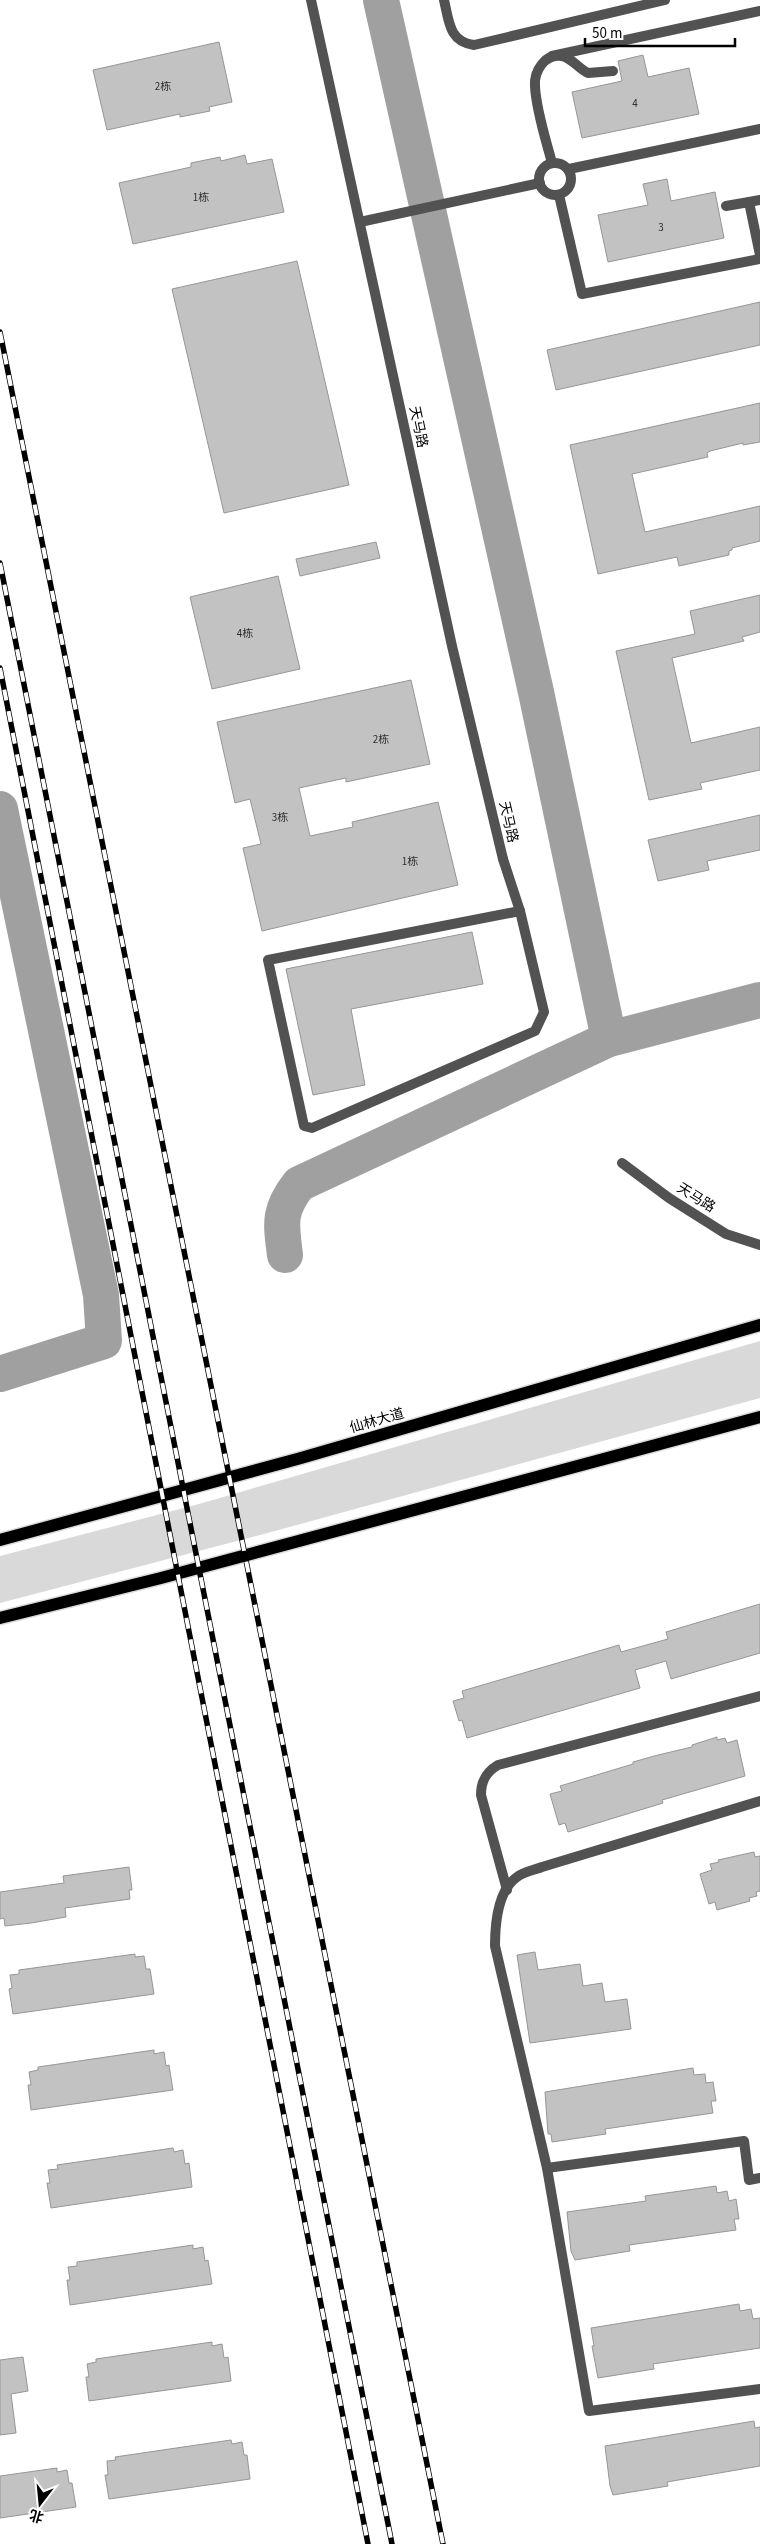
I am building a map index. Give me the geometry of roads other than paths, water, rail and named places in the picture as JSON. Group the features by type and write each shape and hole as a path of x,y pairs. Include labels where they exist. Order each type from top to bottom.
{"main road":[{"name":"仙林大道","path":"0,1540 301,1458 760,1325"},
{"path":"0,1618 161,1578 760,1417"}],"street":[{"name":"天马路","path":"311,0 452,646 503,859 520,911 544,1012 536,1031 312,1128 304,1126 268,960 520,911"},
{"path":"444,0 451,32 460,41 474,45 665,0"},
{"path":"552,163 535,87 540,65 545,59 760,11"},
{"path":"552,56 563,56 588,73 613,71"},
{"path":"568,169 760,129"},
{"path":"552,163 564,165 568,169 572,181 566,192 559,195 547,193 540,183 541,171 552,163"},
{"path":"360,222 540,183"},
{"path":"559,195 582,294 760,257 749,202"},
{"path":"726,206 760,200"},
{"name":"天马路","path":"622,1163 669,1198 726,1234 760,1245"},
{"path":"507,1890 481,1795 482,1780 491,1769 498,1765 760,1696"},
{"path":"760,1801 542,1867 516,1877 507,1890 496,1918 496,1946 547,2168 590,2411 760,2390"},
{"path":"547,2168 744,2141 749,2180 760,2178"}],"waterway":[{"path":"381,0 536,692 609,1039"},
{"path":"0,809 101,1295 104,1341 0,1374"},
{"path":"285,1255 282,1226 284,1210 292,1193 299,1184 609,1039 760,1000"}],"railway":[{"path":"0,332 443,2544"},
{"path":"0,563 392,2544"},
{"path":"0,668 368,2544"}]}
